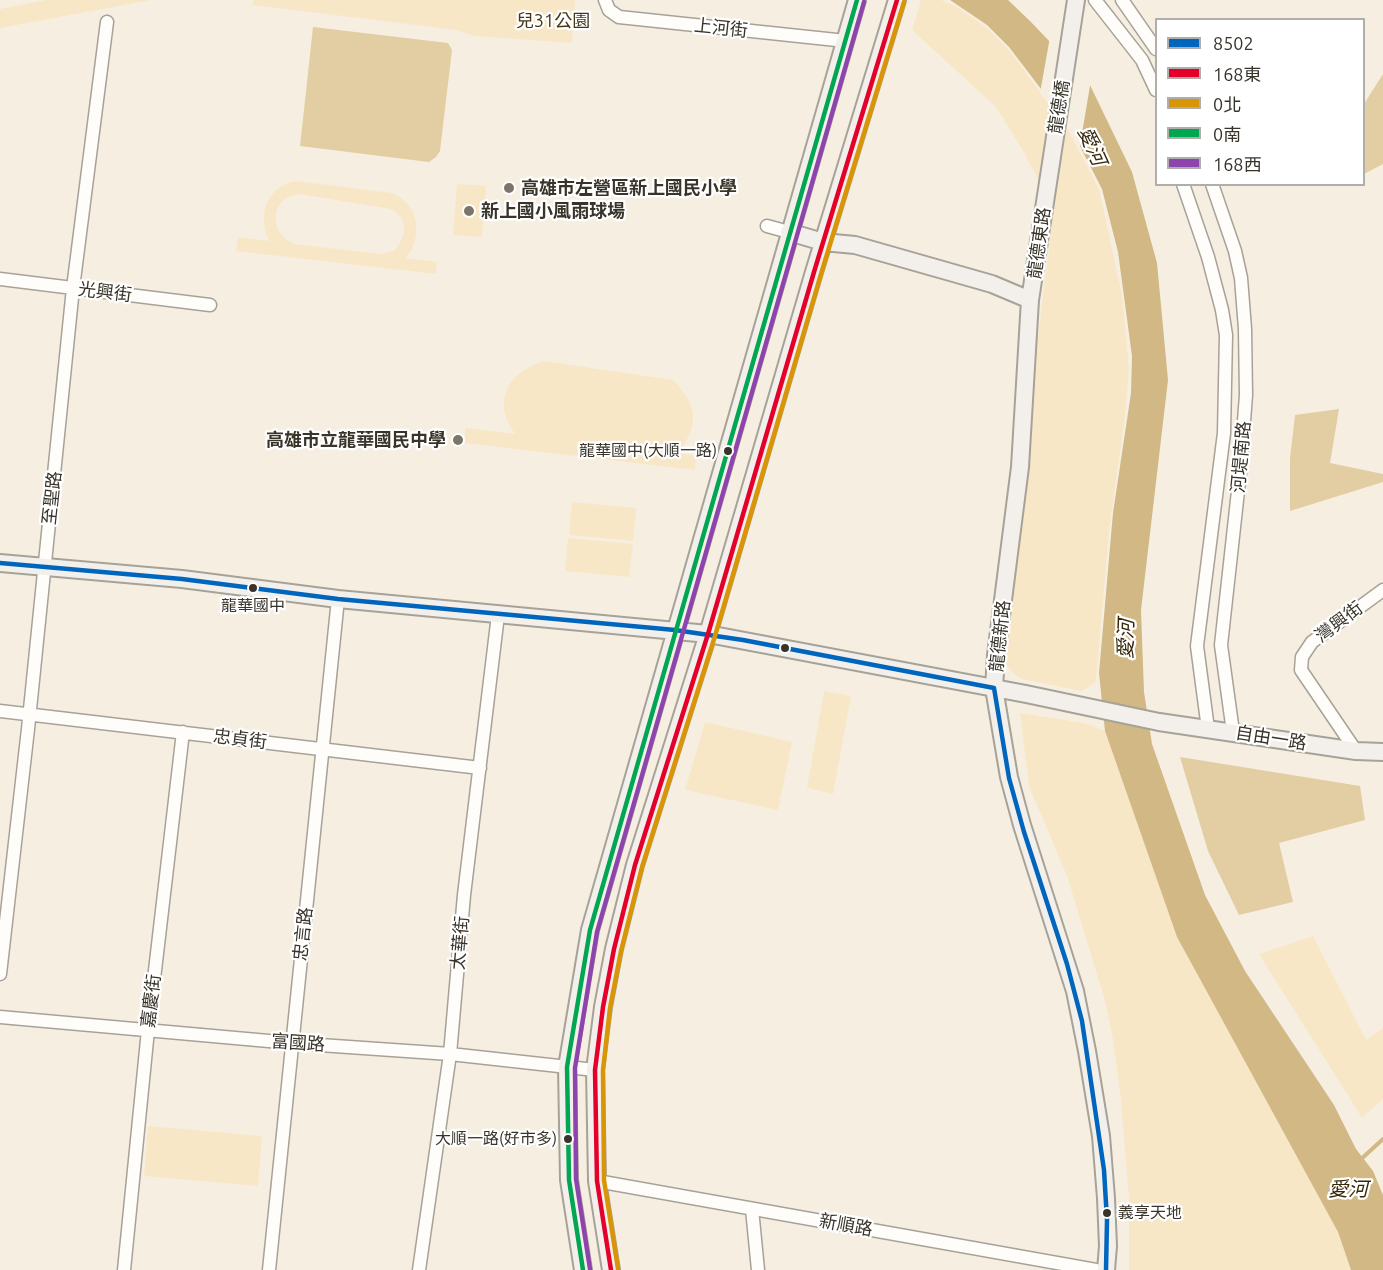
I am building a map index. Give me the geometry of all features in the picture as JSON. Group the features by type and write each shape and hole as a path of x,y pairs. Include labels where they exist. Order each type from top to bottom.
{"street":[{"name":"上河街","path":"605,0 609,10 619,17 846,41"},
{"path":"583,1270 569,1180 567,1067 590,930 857,0"},
{"name":"龍德橋","path":"1048,185 1076,0"},
{"path":"1095,0 1142,60 1155,88"},
{"path":"1122,0 1155,48"},
{"path":"611,1270 597,1181 595,1070 603,1007 614,950 635,865 708,634 894,1"},
{"name":"至聖路","path":"0,975 30,714 73,288 106,22"},
{"name":"龍德東路","path":"1030,300 1048,185"},
{"name":"河堤南路","path":"1184,186 1208,256 1226,335 1224,432 1197,646 1208,729"},
{"name":"河堤南路","path":"1213,186 1235,251 1241,278 1245,329 1246,395 1241,463 1221,645 1233,732"},
{"path":"767,226 823,242 855,245 992,284 1030,300"},
{"name":"光興街","path":"0,279 210,304"},
{"name":"龍德新路","path":"1030,300 1020,467 996,655 994,688 1009,777 1075,991 1088,1051 1101,1136 1108,1246 1106,1270"},
{"path":"0,563 182,579 338,599 708,634 994,688"},
{"name":"灣興街","path":"1356,751 1301,670 1302,657 1312,642 1383,590"},
{"name":"忠言路","path":"269,1270 338,599"},
{"name":"太華街","path":"419,1270 450,1054 464,895 498,615"},
{"name":"自由一路","path":"994,688 1159,722 1356,751 1383,752"},
{"name":"忠貞街","path":"0,711 480,768"},
{"name":"嘉慶街","path":"124,1270 148,1030 183,732"},
{"name":"富國路","path":"0,1017 291,1043 450,1054 595,1070"},
{"name":"新順路","path":"597,1181 1095,1270"},
{"path":"752,1209 759,1270"}],"green space":[{"path":"46,0 151,0 0,28 0,9"},
{"name":"兒31公園","path":"253,0 575,0 572,43 475,36 456,30 253,5"},
{"path":"921,0 941,0 957,7 987,28 1009,50 1068,129 1099,189 1122,295 1129,368 1125,416 1109,531 1096,682 1082,691 1021,679 1006,664 1004,654 1031,391 1054,209 1022,149 996,107 912,30"},
{"path":"297,181 392,193 401,198 413,213 416,222 415,240 406,258 437,262 436,274 236,251 238,237 269,241 265,231 264,212 271,195 286,184","holes":["299,194 391,209 401,218 404,234 394,251 380,254 294,244 285,238 276,223 278,208 283,201"]},
{"name":"新上國小風雨球場","path":"457,184 486,186 482,237 453,235"},
{"path":"544,361 673,380 687,398 693,415 690,433 678,453 696,456 695,470 465,443 465,428 515,434 504,410 507,389 521,372"},
{"path":"572,502 636,508 633,541 569,535"},
{"path":"568,538 633,544 629,577 565,571"},
{"path":"824,691 851,696 833,794 807,788"},
{"path":"1020,713 1084,723 1105,731 1177,937 1338,1232 1351,1270 1129,1270 1129,1198 1120,1091 1112,1033 1103,994 1067,876 1029,786"},
{"path":"705,722 792,742 778,810 685,790"},
{"path":"1313,936 1366,1040 1383,1028 1383,1099 1362,1118 1259,954"},
{"path":"148,1126 262,1136 258,1186 144,1176"}],"shaded area":[{"path":"313,27 448,43 452,50 440,151 436,157 429,162 300,146"},
{"path":"1383,74 1383,164 1365,173 1365,102"},
{"path":"1339,409 1330,463 1383,474 1383,482 1290,511 1290,458 1295,415"},
{"path":"1180,757 1360,786 1365,820 1279,843 1293,902 1239,915 1208,851"}],"water":[{"name":"愛河","path":"950,0 1008,0 1089,83 1132,172 1157,263 1168,380 1141,610 1144,692 1152,744 1205,895 1245,971 1334,1105 1356,1149 1373,1171 1383,1195 1383,1270 1351,1270 1338,1232 1177,937 1105,731 1099,673 1113,513 1131,393 1132,356 1118,252 1102,189 1070,127 1009,47 987,25"}],"pier":[{"path":"1050,37 1091,80 1079,151 1068,129 1040,93"}],"waterway":[{"path":"1359,1161 1383,1139"}],"transit line":[{"name":"0南","path":"583,1270 569,1180 567,1067 590,930 857,0"},
{"name":"168東","path":"611,1270 597,1181 595,1070 603,1007 614,949 635,865 708,634 814,272 897,0"},
{"name":"168西","path":"590,1269 576,1179 575,1068 597,932 864,2"},
{"name":"0北","path":"618,1269 604,1180 603,1070 610,1008 621,951 642,867 715,636 821,274 904,2"},
{"name":"8502","path":"0,563 182,579 338,599 675,630 743,640 994,688"},
{"name":"8502","path":"994,688 1009,778 1067,964 1082,1021 1104,1170 1107,1220 1106,1270"}],"place":[{"name":"高雄市左營區新上國民小學","path":"509,188"},
{"name":"新上國小風雨球場","path":"469,211"},
{"name":"高雄市立龍華國民中學","path":"458,440"},
{"name":"龍華國中(大順一路)","path":"728,451"},
{"name":"龍華國中","path":"253,588"},
{"name":"大順一路(好市多)","path":"568,1139"},
{"name":"義享天地","path":"1107,1213"}]}
